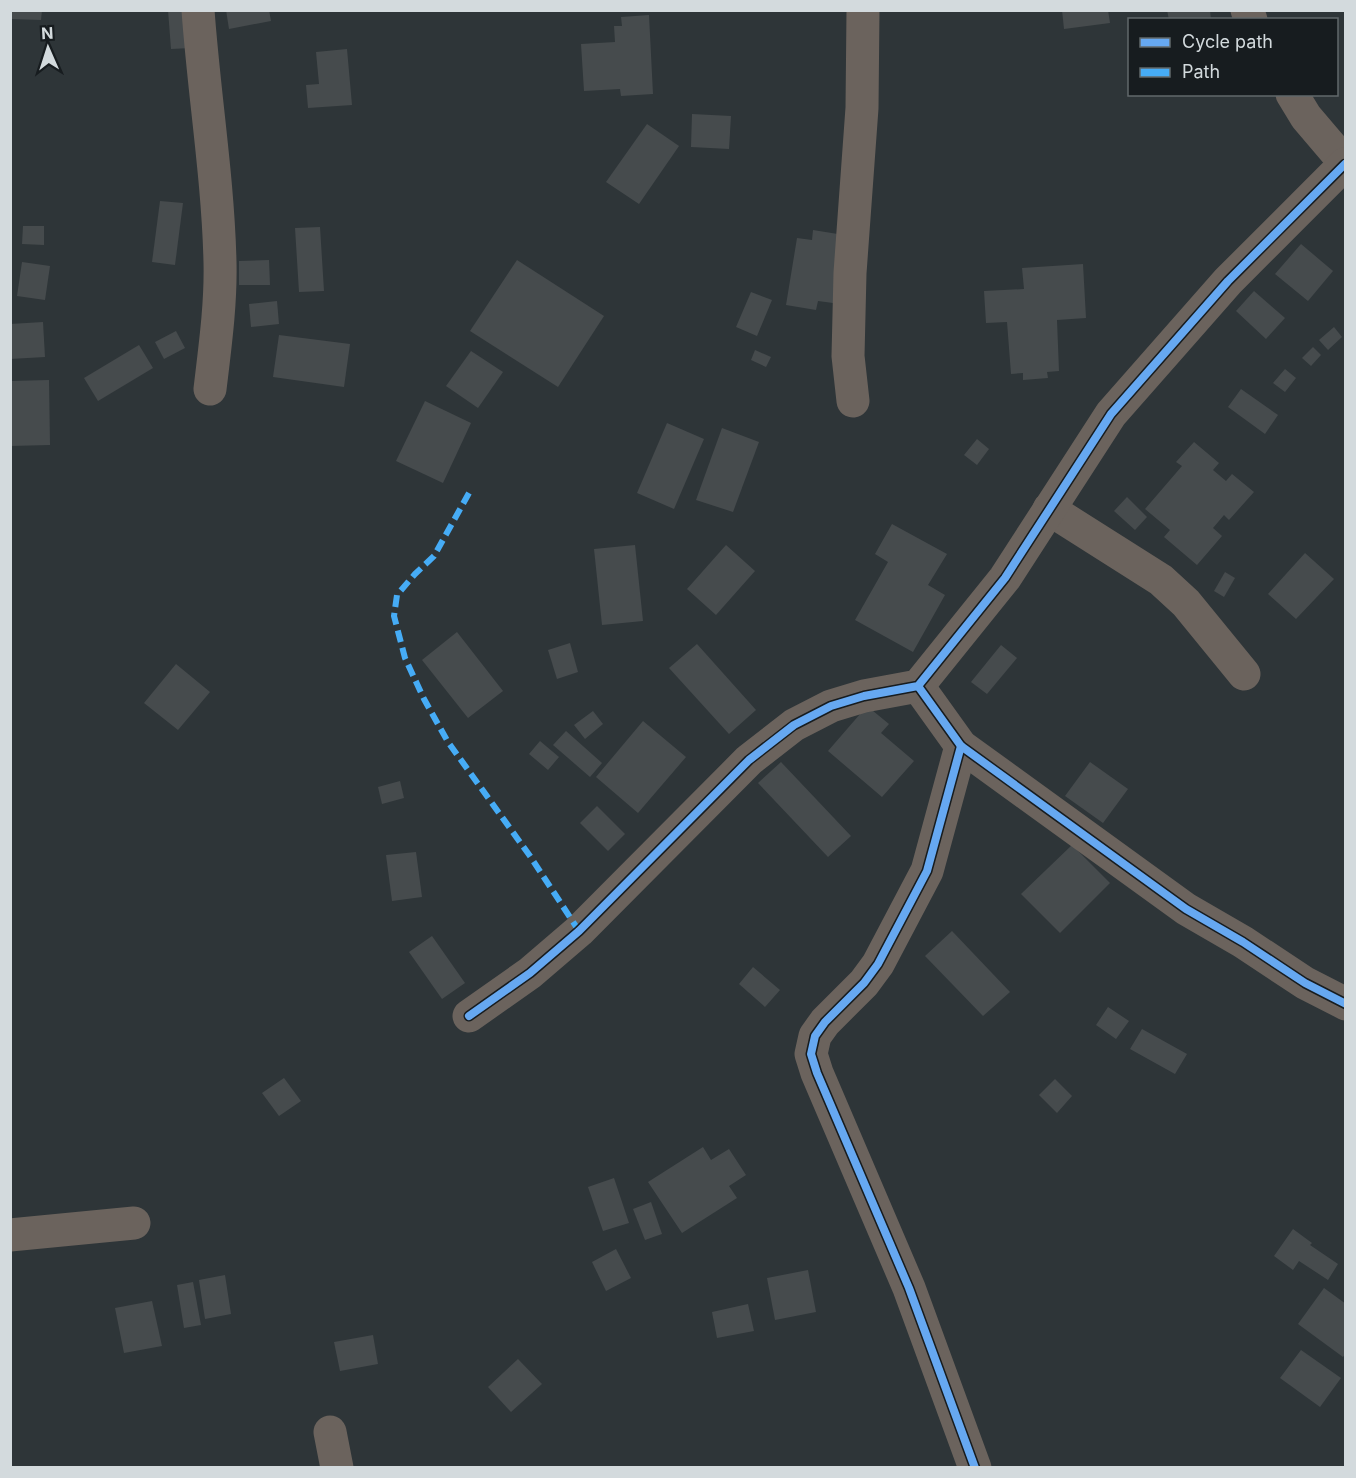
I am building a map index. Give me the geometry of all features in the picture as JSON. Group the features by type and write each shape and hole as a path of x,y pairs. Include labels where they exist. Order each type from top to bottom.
{"street":[{"path":"198,10 208,128 216,184 220,264 217,333 210,389"},
{"path":"854,400 848,357 851,262 862,108 862,10"},
{"path":"468,1016 530,973 579,931 749,760 794,725 831,706 864,696 918,686 1005,578 1111,414 1228,281 1345,164 1306,117 1293,96"},
{"path":"1049,509 1161,580 1186,603 1244,674"},
{"path":"918,686 961,746 1186,909 1243,942 1305,983 1346,1004"},
{"path":"961,746 927,872 878,964 864,983 825,1022 815,1036 810,1054 909,1288 975,1467"},
{"path":"10,1235 134,1224"},
{"path":"330,1432 337,1467"}],"building":[{"path":"10,10 42,10 41,20 10,19"},
{"path":"168,10 189,10 191,48 171,49"},
{"path":"226,10 269,10 271,21 229,29"},
{"path":"1062,10 1108,10 1110,23 1064,29"},
{"path":"1167,10 1210,10 1211,18 1169,18"},
{"path":"649,15 653,94 621,96 620,89 584,91 581,44 615,42 614,26 622,26 621,17"},
{"path":"347,49 352,105 308,108 306,85 319,84 316,52"},
{"path":"692,114 731,116 729,149 691,147"},
{"path":"647,124 679,146 639,204 606,182"},
{"path":"160,201 183,203 175,265 152,262"},
{"path":"23,226 44,226 44,245 22,244"},
{"path":"320,227 324,291 299,292 295,228"},
{"path":"813,230 844,235 833,303 818,301 816,310 786,305 797,238 812,240"},
{"path":"1301,244 1333,271 1308,301 1275,274"},
{"path":"269,260 270,285 239,285 239,261"},
{"path":"517,260 604,316 558,387 470,331"},
{"path":"22,262 50,266 45,300 17,296"},
{"path":"1083,264 1086,318 1057,320 1059,371 1047,372 1048,378 1023,380 1023,373 1011,374 1007,322 986,323 984,291 1024,289 1022,268"},
{"path":"1254,291 1285,318 1266,339 1236,311"},
{"path":"751,292 772,300 757,336 736,327"},
{"path":"277,301 279,324 251,327 249,304"},
{"path":"43,322 45,357 10,359 10,324"},
{"path":"1334,327 1342,337 1328,350 1319,340"},
{"path":"176,331 185,348 164,359 155,342"},
{"path":"279,335 350,344 344,387 273,377"},
{"path":"139,345 153,368 98,401 84,378"},
{"path":"1313,347 1321,355 1311,366 1302,358"},
{"path":"755,350 771,357 766,367 751,360"},
{"path":"471,351 503,372 478,408 446,386"},
{"path":"1285,369 1296,378 1285,392 1273,383"},
{"path":"49,380 50,445 10,446 10,381"},
{"path":"1241,389 1278,415 1265,434 1228,407"},
{"path":"425,401 471,423 443,483 396,461"},
{"path":"667,423 704,439 674,509 637,493"},
{"path":"722,428 759,442 733,512 696,500"},
{"path":"977,439 989,449 977,465 964,455"},
{"path":"1194,442 1219,463 1213,470 1226,481 1232,474 1254,492 1229,520 1224,515 1213,528 1222,536 1197,565 1164,537 1170,530 1145,509 1182,466 1176,462"},
{"path":"1127,497 1147,517 1135,530 1114,511"},
{"path":"892,524 947,554 928,585 945,595 913,652 855,620 888,562 875,554"},
{"path":"635,545 643,621 602,625 594,549"},
{"path":"726,545 755,571 716,615 687,589"},
{"path":"1305,553 1334,579 1296,619 1268,594"},
{"path":"1225,572 1235,578 1224,597 1214,591"},
{"path":"457,632 503,691 468,718 422,660"},
{"path":"570,643 578,672 557,679 548,650"},
{"path":"697,644 756,710 729,734 669,668"},
{"path":"1001,645 1017,658 987,694 971,682"},
{"path":"176,664 210,692 178,730 144,703"},
{"path":"867,706 889,724 881,733 914,761 882,797 828,751"},
{"path":"593,711 603,724 585,739 574,725"},
{"path":"643,721 686,757 638,813 596,777"},
{"path":"566,731 602,763 590,777 553,745"},
{"path":"540,741 559,757 548,770 529,754"},
{"path":"781,762 851,836 828,857 758,783"},
{"path":"1090,762 1128,789 1103,823 1065,796"},
{"path":"400,781 404,798 382,804 378,787"},
{"path":"597,806 625,834 608,851 580,823"},
{"path":"1072,845 1110,883 1060,933 1021,894"},
{"path":"416,852 422,897 392,901 386,855"},
{"path":"952,931 1010,992 983,1016 925,956"},
{"path":"432,936 465,983 442,999 409,952"},
{"path":"753,967 780,990 765,1007 739,984"},
{"path":"1108,1007 1129,1021 1116,1039 1096,1025"},
{"path":"1142,1029 1187,1054 1175,1074 1130,1049"},
{"path":"284,1078 301,1101 279,1116 262,1093"},
{"path":"1055,1079 1072,1096 1057,1113 1039,1095"},
{"path":"703,1147 711,1160 729,1149 746,1175 729,1186 737,1198 682,1233 648,1182"},
{"path":"614,1178 629,1223 603,1231 588,1187"},
{"path":"651,1202 662,1234 645,1240 633,1209"},
{"path":"1293,1229 1312,1243 1310,1245 1338,1264 1328,1280 1299,1261 1293,1270 1274,1256"},
{"path":"616,1249 631,1278 606,1291 592,1262"},
{"path":"808,1270 816,1312 775,1320 767,1278"},
{"path":"225,1275 231,1314 205,1319 199,1280"},
{"path":"193,1282 201,1325 184,1328 177,1285"},
{"path":"1324,1288 1346,1304 1346,1353 1343,1357 1298,1324"},
{"path":"152,1301 162,1346 124,1353 115,1308"},
{"path":"748,1304 754,1331 717,1338 712,1312"},
{"path":"373,1335 378,1364 340,1371 334,1342"},
{"path":"1301,1350 1341,1378 1320,1407 1280,1378"},
{"path":"518,1359 542,1384 511,1412 488,1387"}],"marked path":[{"path":"469,493 434,556 397,595 394,616 405,658 448,742 530,856 579,931"}],"cycle path":[{"path":"469,1016 530,973 579,931 749,760 794,725 831,706 864,696 918,686 1005,578 1111,414 1228,281 1345,164"},
{"path":"918,686 961,746 1186,909 1243,942 1305,983 1346,1004"},
{"path":"961,746 927,871 878,964 864,983 825,1022 815,1036 811,1054 817,1073 909,1288 975,1468"}]}
